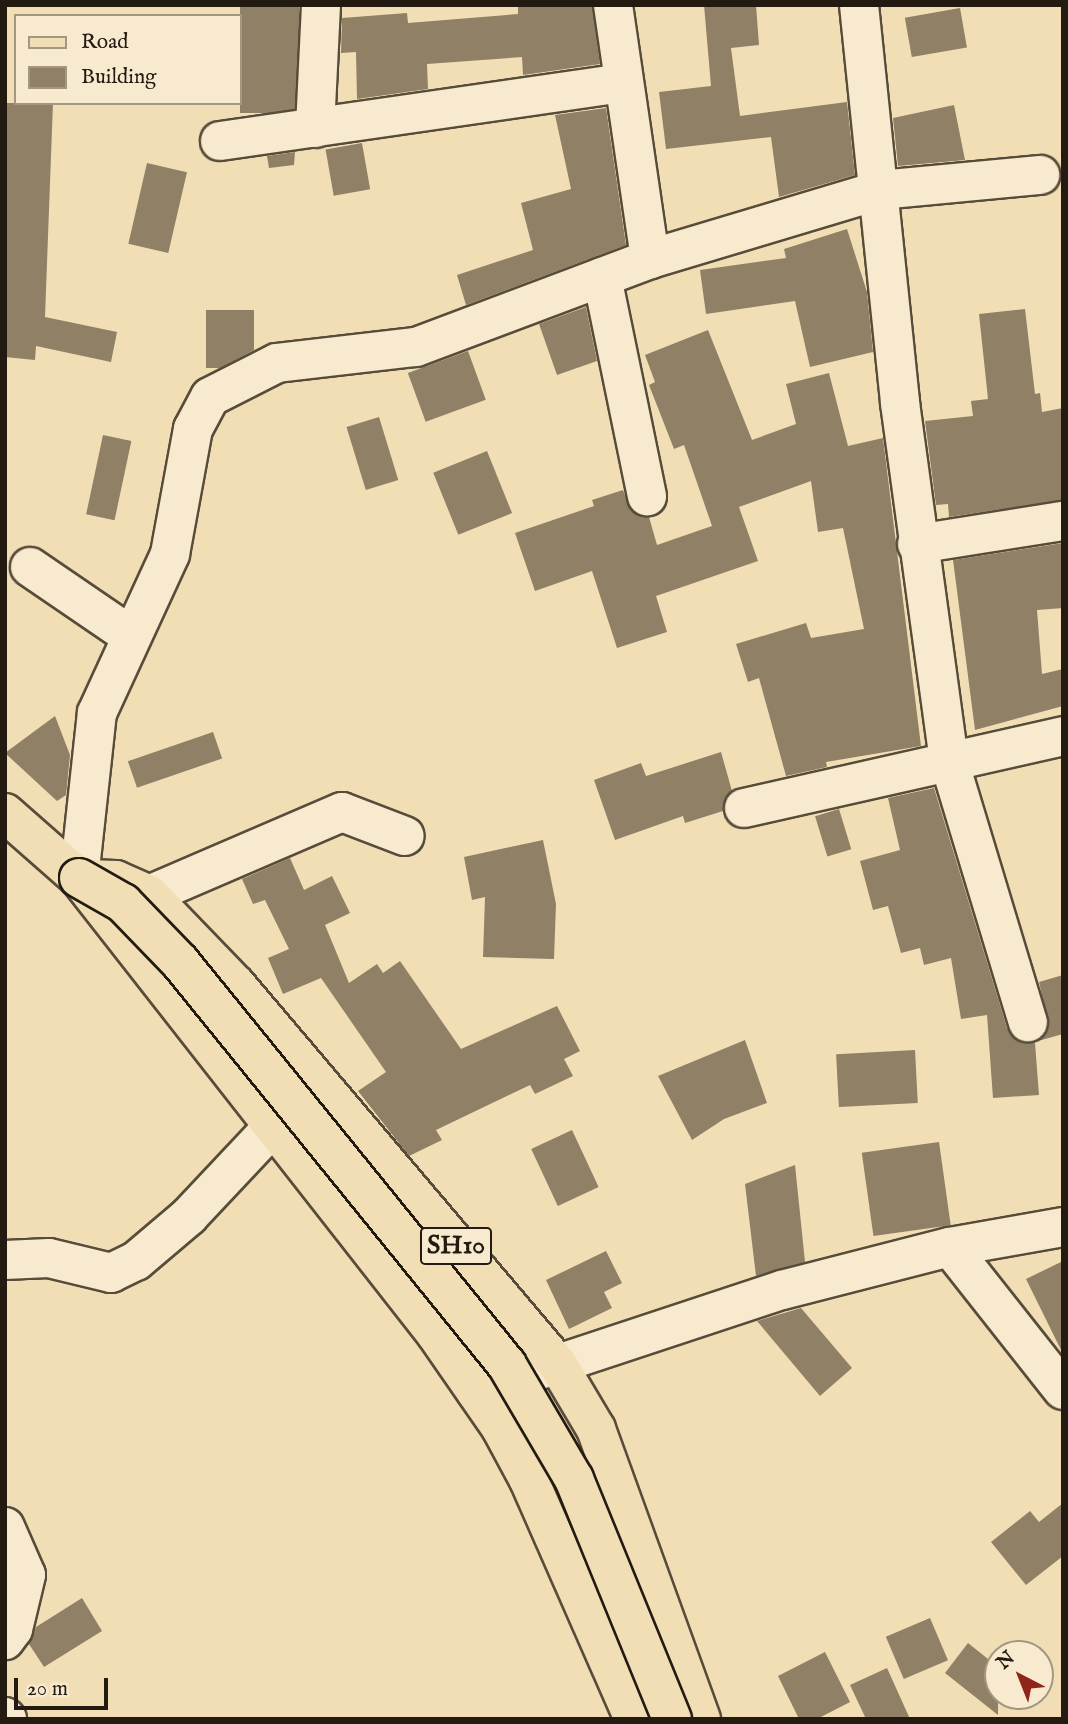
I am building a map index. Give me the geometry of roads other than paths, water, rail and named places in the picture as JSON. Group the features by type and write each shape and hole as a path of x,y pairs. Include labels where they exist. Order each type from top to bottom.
{"main road":[{"path":"5,813 79,878 123,904 180,962 507,1366 573,1479 671,1719"},
{"path":"79,878 475,1391 528,1480 634,1719"},
{"name":"SH10","path":"79,878 116,880 149,895 236,985 558,1366 596,1429 701,1719"}],"street":[{"path":"316,128 321,5"},
{"path":"613,5 650,260"},
{"path":"859,5 918,544 949,761 1028,1022"},
{"path":"220,141 623,83"},
{"path":"79,878 97,713 170,554 193,429 209,397 277,363 416,347 650,260 880,190 1040,175"},
{"path":"602,277 647,496"},
{"path":"918,544 1063,521"},
{"path":"30,567 131,636"},
{"path":"744,808 1063,736"},
{"path":"149,895 342,812 405,836"},
{"path":"5,1260 49,1258 92,1272 124,1267 189,1216 317,1081"},
{"path":"475,1391 558,1366 782,1290 950,1247 1063,1227"},
{"path":"950,1247 1063,1390"},
{"path":"5,1527 26,1576 13,1629 5,1640"}]}
